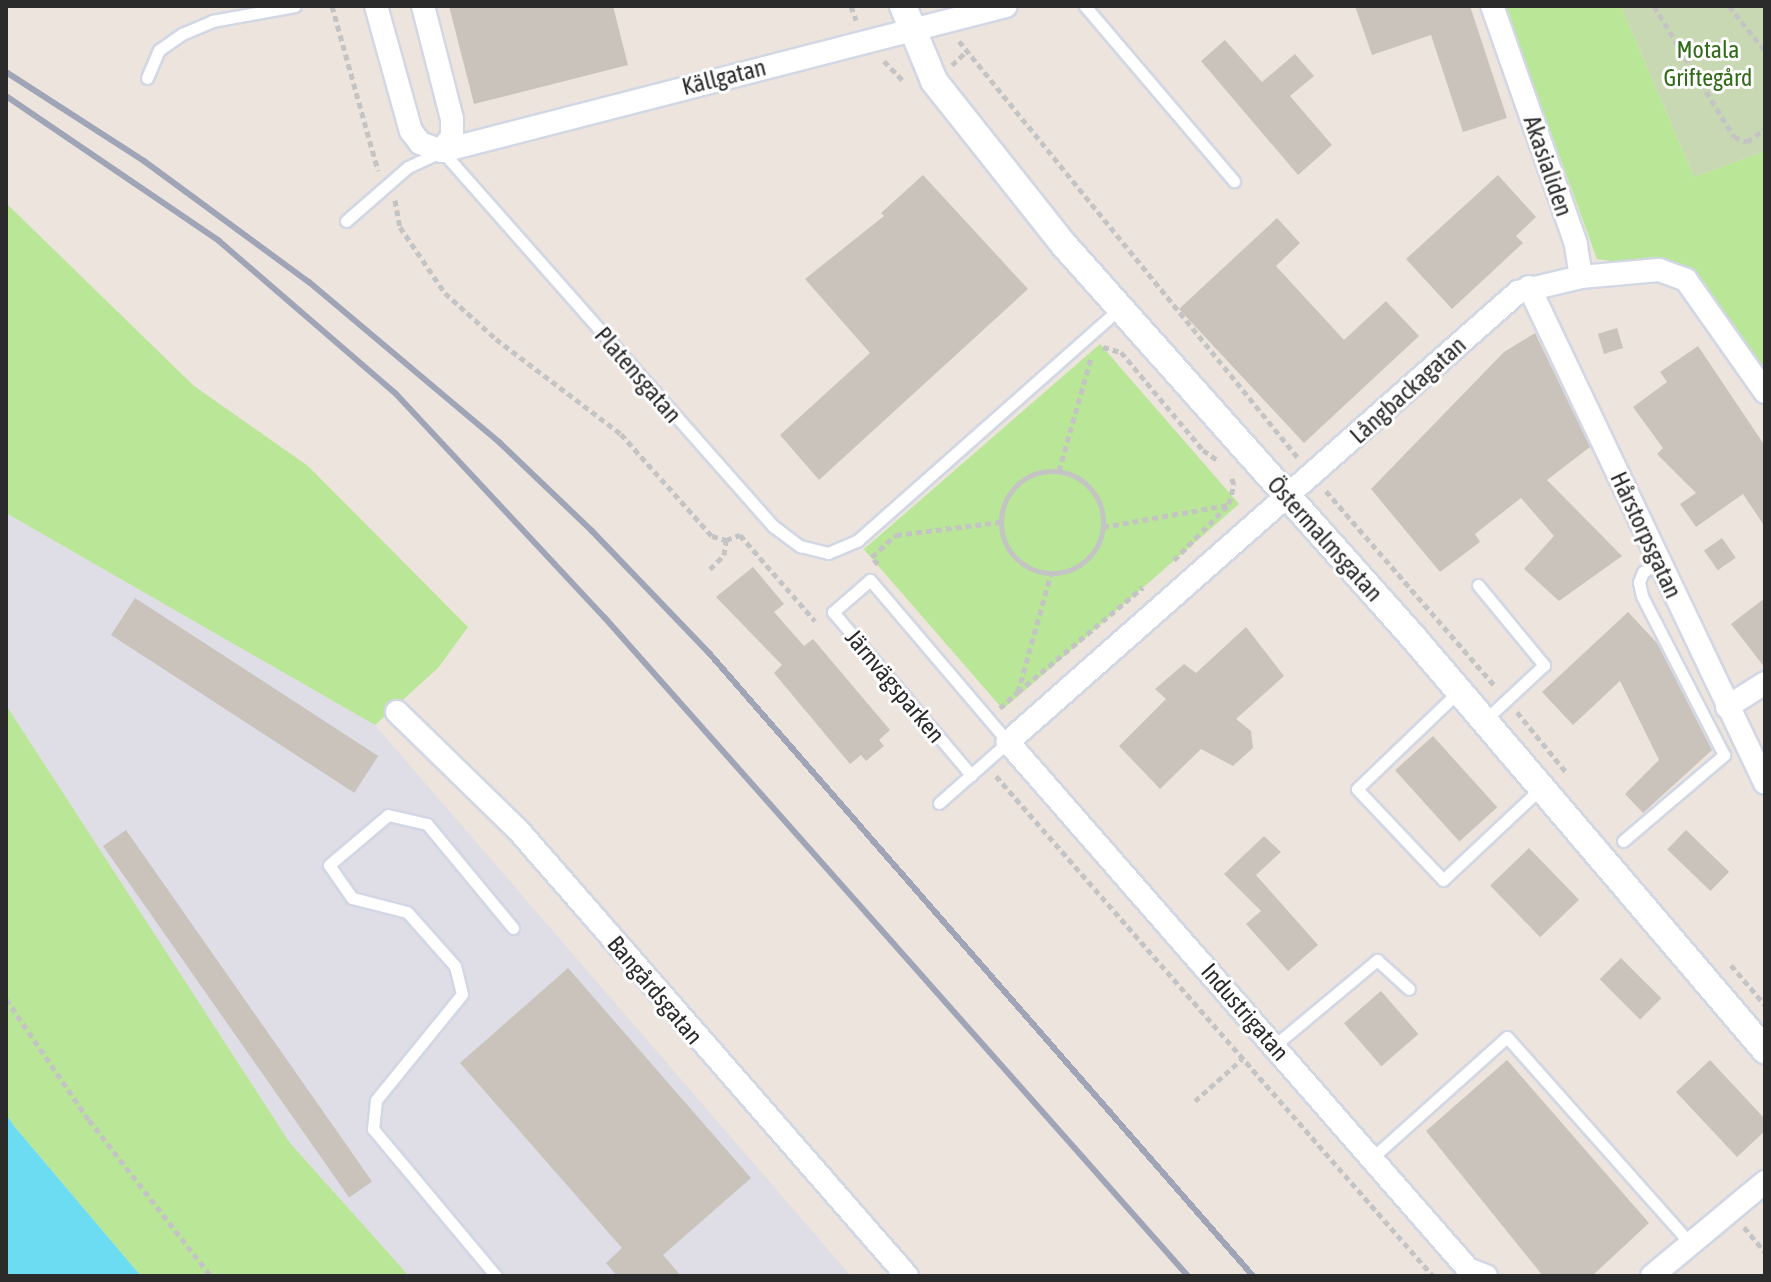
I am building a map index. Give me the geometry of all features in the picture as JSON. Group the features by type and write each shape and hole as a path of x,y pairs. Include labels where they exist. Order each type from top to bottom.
{"street":[{"name":"Platensgatan","path":"376,6 411,131 420,143 442,151"},
{"path":"423,6 452,119 452,136 442,151"},
{"name":"Källgatan","path":"442,151 903,14 946,21 1006,6"},
{"name":"Akasialiden","path":"1492,6 1576,244 1581,277"},
{"name":"Östermalmsgatan","path":"903,14 934,81 959,117 1118,310 1289,497 1765,1050"},
{"path":"1529,287 1581,277 1659,270 1686,280 1765,392"},
{"name":"Långbackagatan","path":"1289,497 1508,299 1529,287"},
{"name":"Hårstorpsgatan","path":"1529,287 1765,783"},
{"path":"1008,742 1289,497"},
{"path":"1727,707 1765,683"},
{"name":"Bangårdsgatan","path":"397,712 519,831 907,1276"},
{"name":"Industrigatan","path":"1008,742 1468,1269 1486,1276"},
{"path":"1652,1276 1765,1182"}],"lane":[{"path":"147,78 159,50 182,34 212,21 295,6"},
{"path":"1085,6 1234,181"},
{"path":"346,221 408,167 442,151"},
{"name":"Platensgatan","path":"442,151 773,526 800,546 828,553 858,540 1118,310"},
{"path":"1623,841 1724,755 1642,596 1639,582 1643,572 1659,563"},
{"name":"Järnvägsparken","path":"971,775 833,612 870,580 1008,742"},
{"path":"1478,585 1544,665 1484,722"},
{"path":"1458,692 1357,789 1443,880 1541,787"},
{"path":"939,803 1008,742"},
{"path":"496,1276 373,1129 376,1100 462,994 455,966 407,912 352,898 329,865 388,815 427,824 513,928"},
{"path":"1275,1045 1377,960 1409,989"},
{"path":"1372,1158 1507,1037 1691,1244"}],"path":[{"path":"332,6 374,159 387,186 400,227 445,293 496,339 621,434 712,536 726,540 740,535 816,622 833,612"},
{"path":"1654,6 1734,137 1747,142 1765,129"},
{"path":"1729,6 1765,51"},
{"path":"946,21 1059,168 1313,476 1575,783"},
{"path":"1059,471 1093,353 1110,347 1121,352 1233,478 1229,504 1168,566"},
{"path":"1042,471 1059,471 1093,490 1103,527 1086,561 1051,574 1015,558 1000,522 1012,489 1042,471"},
{"path":"1103,527 1229,504"},
{"path":"710,569 724,555 726,540"},
{"path":"1018,692 1051,574"},
{"path":"988,718 1145,585"},
{"path":"984,764 1433,1276"},
{"path":"1725,958 1765,1005"},
{"path":"6,999 89,1120 211,1276"},
{"path":"1195,1101 1242,1059"}],"shaded area":[{"path":"6,513 375,725 851,1276 409,1276 290,1143 6,705"}],"green space":[{"path":"1505,6 1621,6 1694,177 1765,151 1765,387 1665,269 1597,259"},
{"name":"Motala Griftegård","path":"1621,6 1765,6 1765,151 1694,177"},
{"path":"6,203 194,386 308,466 468,627 438,668 375,725 6,513"},
{"path":"1100,344 1239,504 1003,709 864,549"},
{"path":"6,705 290,1143 409,1276 141,1276 14,1126 6,1114"}],"water":[{"path":"6,1114 14,1126 141,1276 6,1276"}],"building":[{"path":"449,6 613,6 628,65 474,104"},
{"path":"1355,6 1470,6 1507,118 1463,132 1431,35 1372,55"},
{"path":"1225,40 1262,82 1295,54 1314,76 1290,96 1332,145 1298,175 1201,61"},
{"path":"923,175 1028,289 819,480 780,435 870,353 805,279 884,216 881,213"},
{"path":"1498,175 1536,217 1516,236 1523,243 1452,309 1406,259"},
{"path":"1277,218 1300,243 1276,266 1344,340 1386,301 1419,336 1304,443 1179,309"},
{"path":"1617,328 1623,348 1604,354 1598,334"},
{"path":"1535,333 1590,447 1547,480 1622,556 1559,601 1524,569 1554,536 1521,498 1475,534 1480,542 1440,572 1371,489 1504,352"},
{"path":"1698,346 1765,446 1765,527 1743,494 1696,527 1680,504 1696,493 1657,454 1663,448 1633,407 1667,382 1660,372"},
{"path":"1722,538 1736,558 1718,570 1704,551"},
{"path":"753,567 784,604 774,612 804,646 813,639 890,730 879,740 884,746 866,761 861,755 850,764 774,673 782,665 716,597"},
{"path":"135,598 378,756 354,793 111,635"},
{"path":"1765,598 1765,668 1731,624"},
{"path":"1628,612 1657,643 1712,750 1643,813 1625,794 1659,760 1620,681 1573,725 1542,692"},
{"path":"1246,627 1284,676 1236,719 1251,731 1253,748 1233,766 1201,749 1160,789 1119,746 1166,699 1155,689 1184,664 1196,673"},
{"path":"1433,736 1497,807 1459,841 1395,770"},
{"path":"126,830 372,1181 349,1197 103,846"},
{"path":"1686,830 1729,872 1710,891 1667,849"},
{"path":"1264,836 1281,852 1256,875 1318,945 1288,971 1246,924 1261,911 1224,874"},
{"path":"1529,848 1579,900 1540,937 1490,886"},
{"path":"1621,958 1661,998 1640,1020 1600,979"},
{"path":"568,968 751,1178 663,1255 681,1276 617,1276 606,1263 622,1248 460,1063"},
{"path":"1381,991 1418,1034 1381,1066 1344,1023"},
{"path":"1507,1060 1649,1223 1592,1276 1543,1276 1426,1131"},
{"path":"1710,1060 1765,1119 1765,1131 1737,1157 1676,1092"}],"railway":[{"path":"6,72 144,161 309,282 500,443 592,531 709,653 1253,1276"},
{"path":"6,96 219,241 396,394 605,618 1188,1276"}]}
